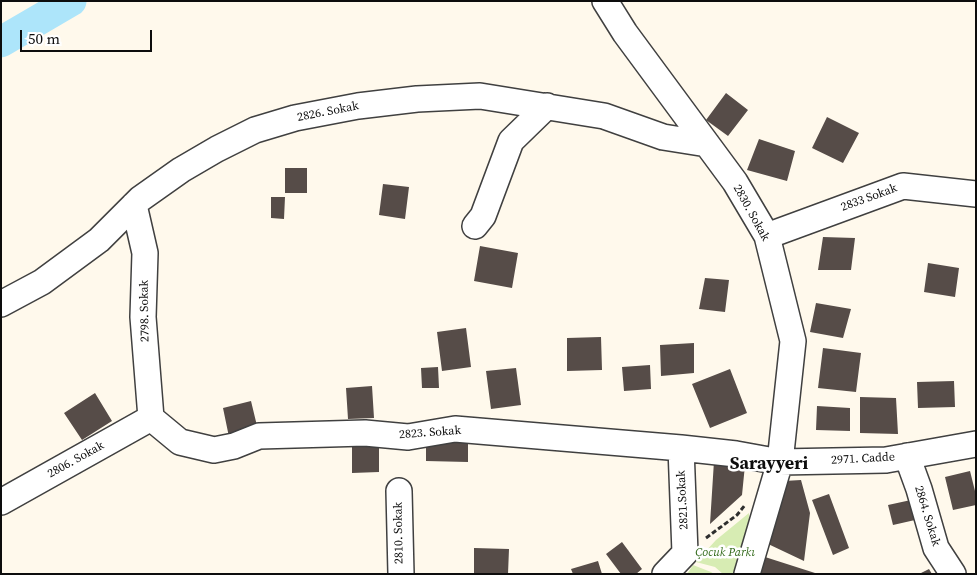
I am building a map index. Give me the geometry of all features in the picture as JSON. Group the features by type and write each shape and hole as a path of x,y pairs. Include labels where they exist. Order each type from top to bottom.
{"street":[{"name":"2830. Sokak","path":"605,1 625,33 735,182 767,236 793,341 780,462 747,574"},
{"name":"2826. Sokak","path":"1,304 42,282 99,240 134,205 181,170 255,130 295,118 358,106 417,99 480,96 604,116 663,137 707,144"},
{"path":"475,226 483,216 511,141 547,106"},
{"name":"2833 Sokak","path":"767,236 903,186 976,194"},
{"name":"2798. Sokak","path":"134,205 146,254 143,317 152,418"},
{"name":"2823. Sokak","path":"152,418 180,442 214,450 234,446 259,436 365,433 408,437 455,429 681,448 736,454 780,462"},
{"name":"2806. Sokak","path":"1,502 152,418"},
{"name":"2971. Cadde","path":"780,462 886,460 976,444"},
{"name":"2821.Sokak","path":"681,448 686,553"},
{"name":"2864. Sokak","path":"907,456 919,489 936,548 953,574"},
{"name":"2810. Sokak","path":"399,491 401,574"},
{"path":"666,574 686,553"}],"path":[{"path":"686,553 737,515 749,500"}],"green space":[{"name":"Çocuk Parkı","path":"749,513 749,526 734,574 723,574 715,567 696,562 716,540"},
{"path":"693,565 711,572 714,574 687,574"}],"building":[{"path":"726,93 748,110 728,136 706,120"},
{"path":"827,117 859,133 843,163 812,148"},
{"path":"759,139 795,151 787,181 747,170"},
{"path":"285,168 307,168 307,193 285,193"},
{"path":"383,184 409,187 405,219 379,215"},
{"path":"271,197 285,197 284,219 271,218"},
{"path":"823,237 855,238 851,270 818,270"},
{"path":"480,246 518,253 512,288 474,281"},
{"path":"928,263 959,268 955,297 924,292"},
{"path":"705,278 729,280 725,312 699,309"},
{"path":"816,303 851,309 843,338 810,332"},
{"path":"466,328 471,367 442,371 437,332"},
{"path":"601,337 602,370 567,371 567,338"},
{"path":"694,343 694,373 661,376 660,345"},
{"path":"823,348 861,353 856,392 818,388"},
{"path":"650,365 651,389 624,391 622,367"},
{"path":"438,367 439,388 422,388 421,368"},
{"path":"516,368 521,405 491,409 486,371"},
{"path":"730,369 747,413 710,428 692,384"},
{"path":"954,381 955,407 918,408 917,382"},
{"path":"372,386 374,418 348,419 346,388"},
{"path":"95,393 112,421 82,440 64,413"},
{"path":"860,397 896,398 898,434 860,433"},
{"path":"251,401 258,430 229,437 223,408"},
{"path":"817,406 850,408 850,431 816,430"},
{"path":"352,438 379,438 379,472 352,473"},
{"path":"426,440 468,441 468,462 426,461"},
{"path":"714,461 745,465 742,495 710,524"},
{"path":"970,471 976,495 976,505 953,510 945,477"},
{"path":"801,480 810,513 804,561 766,543 784,481"},
{"path":"829,494 849,548 833,555 812,500"},
{"path":"911,500 915,520 893,525 888,505"},
{"path":"622,542 642,569 636,574 621,574 606,554"},
{"path":"474,548 509,549 508,574 474,574"},
{"path":"765,557 815,573 815,574 759,574"},
{"path":"598,561 602,574 573,574 571,569"},
{"path":"929,569 932,574 919,574"}],"waterway":[{"path":"1,42 71,1"}],"district":[{"name":"Sarayyeri","path":"769,464"}]}
